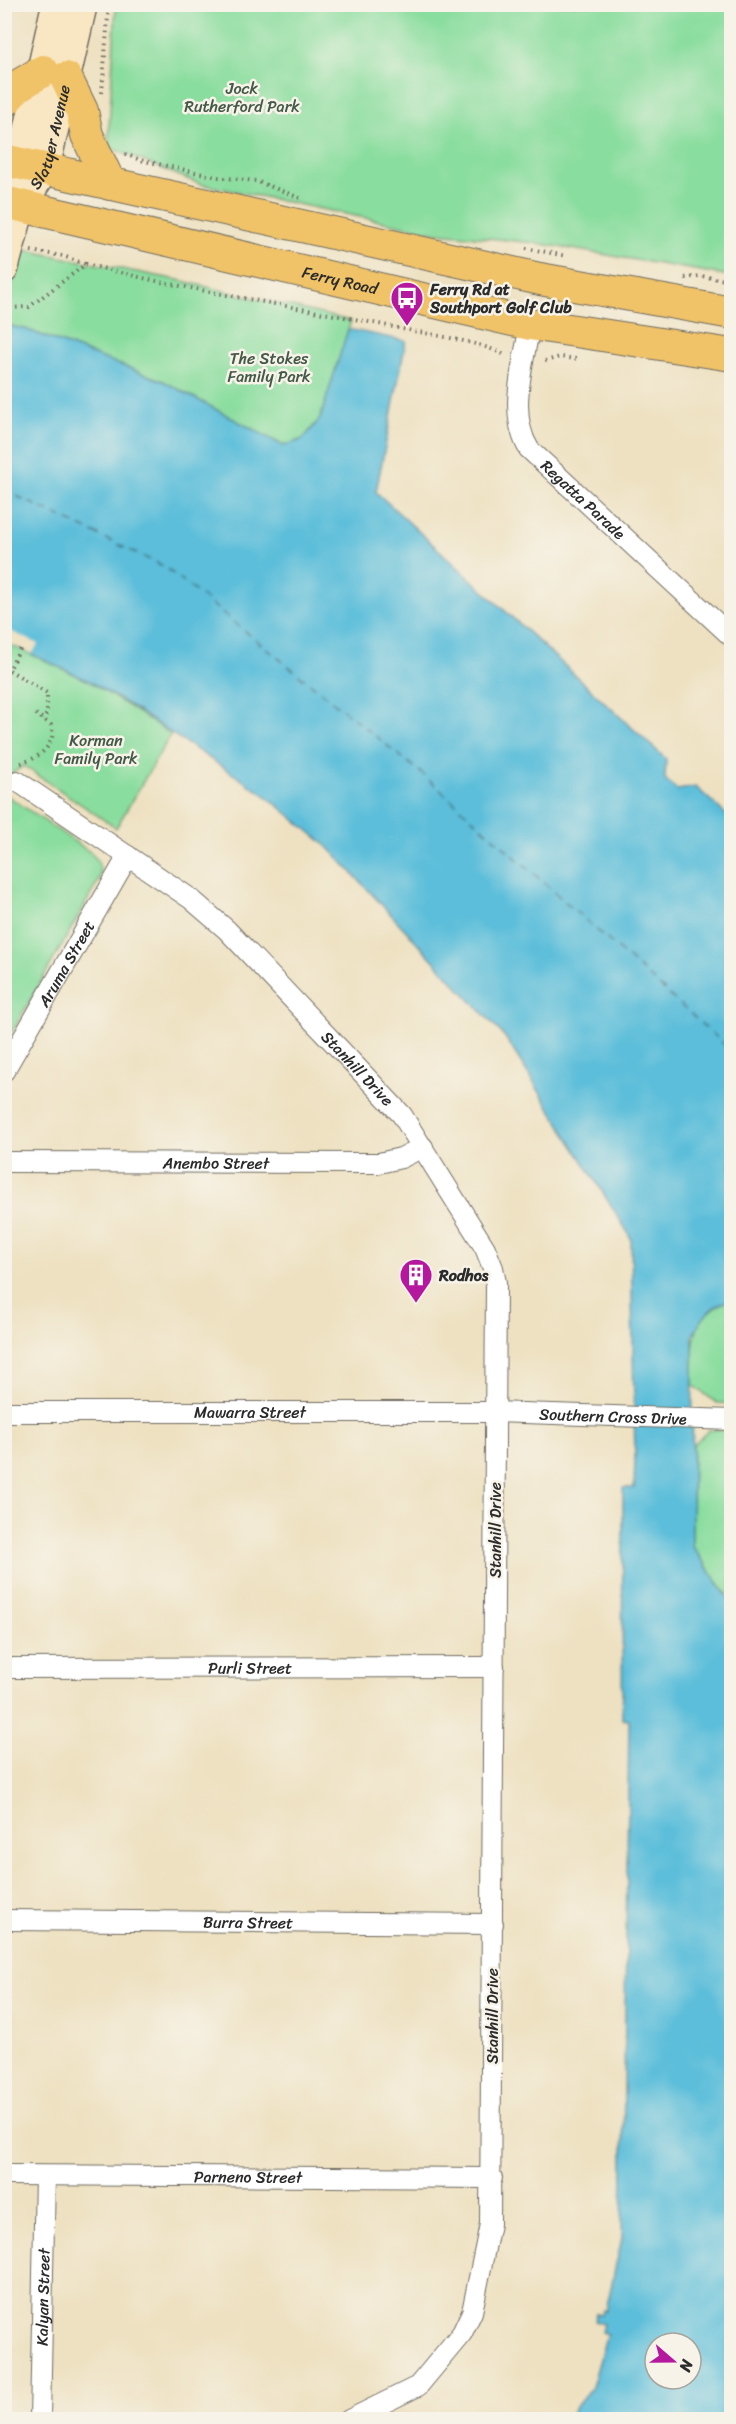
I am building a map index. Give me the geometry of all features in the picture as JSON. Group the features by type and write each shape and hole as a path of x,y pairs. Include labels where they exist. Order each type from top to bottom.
{"main road":[{"name":"Slatyer Avenue","path":"54,75 56,4"},
{"name":"Slatyer Avenue","path":"4,269 13,204 24,164 54,75 83,4"},
{"path":"4,102 18,86 54,75 82,111 87,135 110,184"},
{"path":"24,164 540,279 732,313"},
{"name":"Ferry Road","path":"13,204 530,324 732,354"}],"street":[{"name":"Regatta Parade","path":"530,324 519,410 520,428 529,449 732,637"},
{"name":"Stanhill Drive","path":"15,774 191,899 227,930 396,1107 423,1147 494,1268 496,1283 490,2224 472,2312 465,2328 418,2386 349,2420"},
{"name":"Aruma Street","path":"4,1071 128,856"},
{"name":"Anembo Street","path":"4,1162 379,1163 401,1158 423,1147"},
{"name":"Mawarra Street","path":"4,1412 495,1412"},
{"name":"Southern Cross Drive","path":"495,1412 722,1419"},
{"name":"Purli Street","path":"4,1668 494,1667"},
{"name":"Burra Street","path":"4,1920 493,1924"},
{"name":"Parneno Street","path":"4,2175 492,2178"},
{"name":"Kalyan Street","path":"40,2420 45,2176"}],"path":[{"path":"101,102 109,4"},
{"path":"123,153 141,160 217,177 256,181 302,199"},
{"path":"516,248 536,249 570,257"},
{"path":"39,253 63,256 86,264 230,297 269,301 475,345 503,354"},
{"path":"10,308 29,307 86,264"},
{"path":"678,278 701,276 732,281"},
{"path":"20,649 9,670 47,693 47,713 43,720"},
{"path":"15,774 21,763 29,761 46,750 52,738 51,724 36,714"}],"green space":[{"name":"Jock Rutherford Park","path":"116,5 731,5 731,276 536,243 438,233 200,184 108,147"},
{"name":"The Stokes Family Park","path":"4,246 178,280 351,321 320,419 303,439 284,446 163,381 25,329 5,325"},
{"name":"Korman Family Park","path":"5,642 89,681 171,734 116,828 24,766 14,772 5,789"},
{"path":"5,794 90,852 98,862 100,878 5,1044"},
{"path":"731,1300 731,1404 717,1403 693,1385 693,1371 694,1345 700,1322 707,1313"},
{"path":"731,1429 731,1593 727,1595 692,1546 693,1445 709,1430"}],"water":[{"path":"5,325 25,329 163,381 284,446 303,439 320,419 348,329 406,341 376,492 666,759 665,779 677,790 696,787 731,819 731,1300 712,1309 700,1322 693,1335 692,1546 732,1603 731,2419 566,2419 592,2387 607,2334 602,2332 604,2324 594,2321 596,2313 601,2314 602,2310 606,2310 622,2238 629,1720 622,1719 623,1488 634,1488 635,1458 631,1240 505,1037 328,847 265,795 89,681 5,642"}],"pier":[{"path":"10,631 38,644 32,654 5,642"}],"ferry route":[{"path":"4,490 165,567 419,771 732,1051"}],"place":[{"name":"Ferry Rd at Southport Golf Club","path":"407,327"},
{"name":"Rodhos","path":"416,1304"}]}
